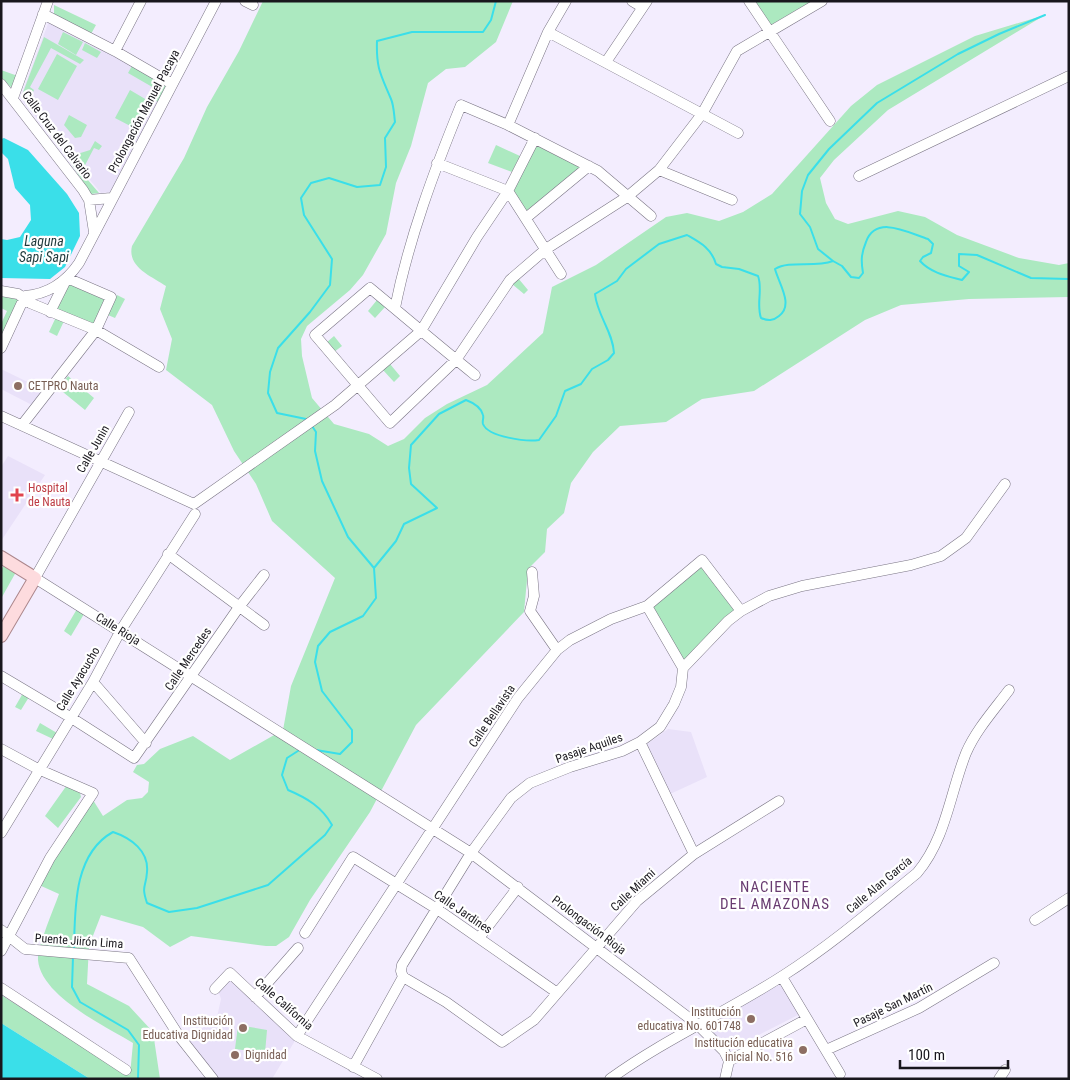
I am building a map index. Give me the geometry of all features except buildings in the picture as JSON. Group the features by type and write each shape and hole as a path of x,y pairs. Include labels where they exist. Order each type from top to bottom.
{"main road":[{"name":"Calle Rioja","path":"1,557 35,578"},
{"path":"1,636 35,578"}],"street":[{"path":"13,98 48,1"},
{"path":"115,51 141,1"},
{"name":"Prolongación Manuel Pacaya","path":"67,278 79,263 111,198 216,1"},
{"path":"508,125 548,32 566,1"},
{"path":"606,62 645,4 632,1"},
{"path":"749,1 830,121"},
{"path":"475,375 456,360 421,331 370,288 315,335 390,423 456,360 510,280 546,249 627,197 659,170 702,114 737,51 822,1"},
{"path":"43,14 115,51 172,84"},
{"path":"548,32 738,134"},
{"path":"859,176 1069,76"},
{"name":"Calle Cruz del Calvario","path":"1,84 76,180 89,200 94,232"},
{"path":"395,308 404,262 438,163 461,105 535,138 598,171 651,216"},
{"path":"1,416 194,504 335,405 421,331 477,237 508,191 535,138"},
{"path":"438,163 508,191 560,274"},
{"path":"526,218 589,166"},
{"path":"659,170 732,200"},
{"path":"89,200 111,198"},
{"path":"22,424 96,330 111,296 67,278"},
{"path":"1,348 25,298 51,289 67,278"},
{"path":"50,312 67,278"},
{"path":"1,291 15,293 30,303 96,330 159,367"},
{"name":"Calle Junin","path":"35,578 129,412"},
{"path":"646,606 683,668 712,636 741,611 769,596 802,586 911,565 940,556 966,538 1005,484"},
{"name":"Calle Ayacucho","path":"1,833 168,554 195,514"},
{"path":"168,554 264,625"},
{"name":"Calle Bellavista","path":"298,1036 518,698 557,650 570,640 611,619 646,606 702,560 741,611"},
{"path":"532,572 534,596 530,611 557,650"},
{"name":"Calle Mercedes","path":"70,717 134,758 239,606 264,575"},
{"name":"Calle Rioja","path":"35,578 122,630 191,676 408,812"},
{"name":"Pasaje Aquiles","path":"353,1067 404,979 401,971 402,965 471,853 502,808 522,788 570,767 622,751 640,742 660,727 668,717 681,687 683,668"},
{"path":"1,676 70,717"},
{"path":"93,682 146,743"},
{"name":"Calle Alan García","path":"610,1079 662,1043 782,977 813,956 904,883 926,861 947,815 966,754 977,732 1009,690"},
{"path":"640,742 694,854"},
{"path":"1,749 38,769 93,793 50,858 20,913 10,938 1,951"},
{"name":"Calle Miami","path":"404,979 442,1000 502,1042 534,1020 556,992 637,901 694,854 780,801"},
{"name":"Prolongación Rioja","path":"408,812 471,853 518,887 697,1024 724,1051 729,1061"},
{"name":"Calle Jardines","path":"305,933 353,857 437,909 556,992"},
{"path":"479,938 518,887"},
{"path":"1035,920 1069,898"},
{"path":"1,930 10,938"},
{"name":"Puente Jiirón Lima","path":"10,938 25,950 129,958 179,1036 213,1079"},
{"path":"256,997 298,948"},
{"name":"Pasaje San Martín","path":"826,1050 919,1008 994,963"},
{"name":"Calle California","path":"216,989 230,973 298,1036 377,1079"},
{"path":"782,977 840,1074"},
{"path":"1,988 126,1070"},
{"path":"725,1079 729,1061 807,1019"}],"shaded area":[{"path":"49,21 103,47 167,87 111,192 101,193 24,103 21,96"},
{"name":"CETPRO Nauta","path":"1,369 42,389 43,391 32,405 1,389"},
{"name":"Hospital de Nauta","path":"8,456 45,475 1,541 1,467"},
{"path":"668,729 691,732 707,777 668,795 646,745"},
{"name":"Institución Educativa Dignidad","path":"230,976 296,1039 272,1079 220,1079 212,1073 188,1039 217,1017 221,999 218,990"},
{"name":"Institución educativa No. 601748","path":"781,984 800,1014 727,1051 704,1025"}],"green space":[{"path":"263,1 513,1 496,42 465,67 446,69 428,83 411,146 396,183 386,234 363,275 350,290 307,326 301,339 302,356 312,398 334,424 369,434 388,446 404,439 425,418 447,404 487,385 543,333 552,287 596,265 666,217 687,213 719,221 743,212 772,194 851,106 877,85 975,36 1045,15 888,110 834,160 820,178 826,203 835,219 848,224 898,211 925,217 957,235 1019,258 1059,265 1069,263 1069,297 969,299 901,305 865,320 754,391 702,399 666,422 620,426 593,452 571,483 564,513 547,529 545,552 528,569 524,612 416,725 370,812 310,900 289,937 276,946 266,946 191,936 170,947 143,927 101,915 89,946 87,984 129,1006 153,1032 160,1079 90,1079 1,1023 1,995 130,1075 133,1043 76,1009 50,986 42,973 38,954 59,894 39,885 48,868 93,800 103,816 127,800 142,798 148,792 149,782 133,772 137,765 144,764 160,749 193,736 230,760 283,730 291,686 335,578 272,521 256,484 234,451 212,405 166,370 172,339 160,309 166,286 142,270 133,260 131,253 132,246 184,158 207,107 239,51"},
{"path":"753,1 812,1 771,25"},
{"path":"54,5 96,25 91,34 54,14"},
{"path":"63,32 83,42 76,55 58,44"},
{"path":"44,37 84,60 80,64 51,48 30,87 34,90 27,104 22,95"},
{"path":"85,43 101,52 97,58 82,50"},
{"path":"57,54 77,66 58,100 38,89"},
{"path":"133,64 167,87 158,102 149,97 154,88 128,73"},
{"path":"1,70 15,75 19,74 12,88 1,78"},
{"path":"130,90 152,103 138,130 115,118"},
{"path":"69,115 87,125 81,137 75,138 64,125"},
{"path":"95,141 102,146 99,150 94,148 83,169 71,156 90,150"},
{"path":"496,145 520,156 512,172 488,163"},
{"path":"540,145 582,168 527,213 512,192 534,148"},
{"path":"63,151 99,193 91,194"},
{"path":"518,278 528,290 524,294 512,284"},
{"path":"67,281 107,299 96,327 53,311"},
{"path":"117,295 125,299 115,318 108,315"},
{"path":"1,296 19,299 1,339 1,324 7,311 1,308"},
{"path":"377,300 385,307 375,318 368,311"},
{"path":"56,317 64,321 57,336 49,332"},
{"path":"334,336 342,346 334,352 326,343"},
{"path":"390,364 400,376 394,382 383,370"},
{"path":"68,376 94,398 85,410 58,388"},
{"path":"4,565 16,572 2,597 1,570"},
{"path":"702,565 737,609 684,661 651,605"},
{"path":"77,609 84,614 71,636 64,631"},
{"path":"23,693 29,697 21,710 15,707"},
{"path":"40,723 57,733 53,739 36,731"},
{"path":"67,785 80,793 81,797 58,828 45,816"},
{"path":"238,1025 267,1030 265,1053 235,1049"}],"water":[{"name":"Laguna Sapi Sapi","path":"4,138 28,150 67,194 79,213 80,236 65,267 50,279 1,278 1,239 7,240 20,237 31,220 30,205 15,188 8,159 1,152 1,139"},
{"path":"1,1023 90,1079 1,1079"}],"waterway":[{"path":"306,419 277,413 268,393 270,372 278,348 310,312 330,285 332,259 304,215 301,198 311,183 329,178 357,187 380,185 386,167 385,138 395,122 392,102 378,65 377,41 412,32 483,32 491,20 496,1"},
{"path":"833,261 818,249 810,227 800,214 802,191 808,175 829,149 877,103 958,54 1045,15"},
{"path":"374,568 396,541 404,524 437,508 411,484 409,468 411,445 439,414 466,400 481,410 483,424 486,429 508,438 539,440 556,416 565,391 581,384 592,369 608,360 614,353 611,338 596,302 595,294 617,281 626,269 659,244 687,235 701,243 714,258 716,264 722,267 739,269 758,276 761,318 768,320 773,320 779,316 785,306 784,294 775,269 788,265 818,264 833,261 842,266 851,277 859,278 863,273 862,258 866,242 877,229 885,227 903,230 928,239 933,244 931,253 920,261 934,271 951,277 962,280 969,272 959,266 959,254 977,255 1031,278 1069,279"},
{"path":"312,426 316,432 315,451 322,481 348,537 374,568 376,598 363,616 330,632 318,646 315,662 322,691 352,730 352,742 340,754 316,750"},
{"path":"74,950 76,901 83,868 90,854 100,842 113,832 138,846 145,858 147,872 144,890 147,903 169,912 197,908 268,885 325,835 332,825 324,813 301,796 288,790 282,775 287,758 301,749"},
{"path":"73,957 72,987 80,1002 128,1030 139,1045 138,1079"}],"place":[{"name":"CETPRO Nauta","path":"18,386"},
{"name":"Hospital de Nauta","path":"17,495"},
{"name":"Institución educativa No. 601748","path":"751,1019"},
{"name":"Institución Educativa Dignidad","path":"243,1028"},
{"name":"Institución educativa inicial No. 516","path":"803,1050"},
{"name":"Dignidad","path":"235,1055"}],"district":[{"name":"NACIENTE DEL AMAZONAS","path":"775,896"}]}
